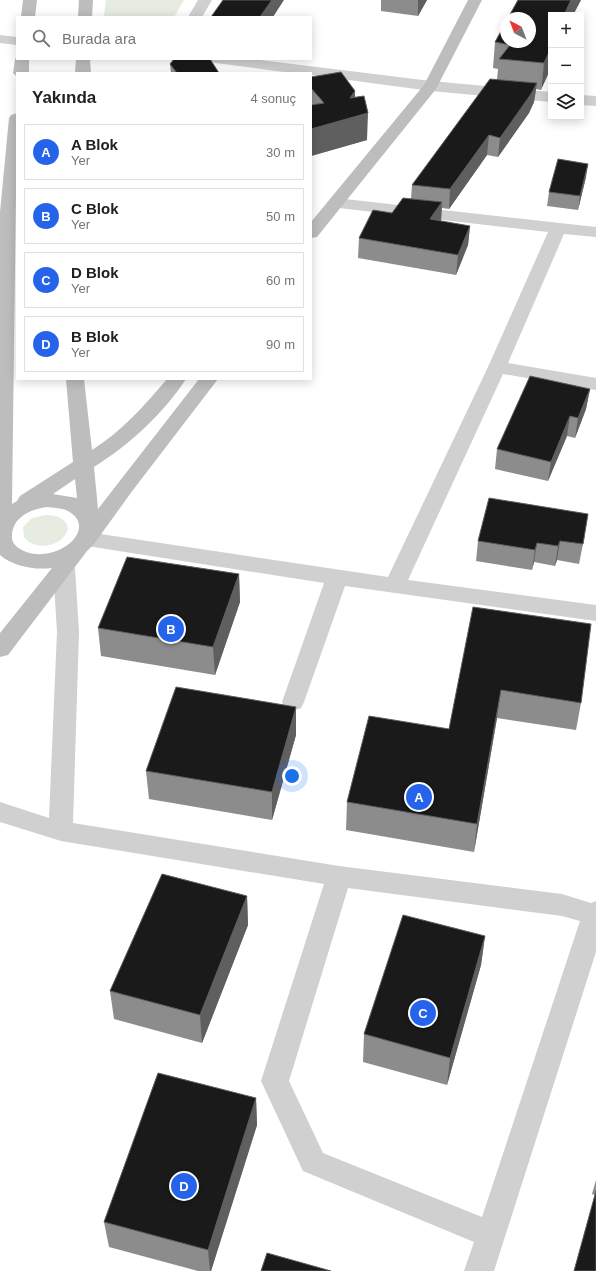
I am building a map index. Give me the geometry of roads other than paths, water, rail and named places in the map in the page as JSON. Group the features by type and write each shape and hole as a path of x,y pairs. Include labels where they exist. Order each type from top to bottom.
{"main road":[{"path":"28,16 30,0"},
{"path":"85,16 86,0"},
{"path":"312,232 431,86 475,0"},
{"path":"21,72 22,60"},
{"path":"83,72 84,60"},
{"path":"16,127 3,239 0,530 2,543 13,554 29,560 39,562 67,556 86,535 209,380"},
{"path":"0,649 64,568 86,535 84,464 75,380"},
{"path":"1,526 10,515 20,507 108,449 146,415 176,380"},
{"path":"20,507 28,503 47,500 66,502 80,509 86,535"}],"street":[{"path":"196,16 205,0"},
{"path":"0,39 16,41"},
{"path":"224,60 431,86 548,97"},
{"path":"584,100 596,101"},
{"path":"336,203 596,232"},
{"path":"395,586 497,367 558,228"},
{"path":"497,367 596,384"},
{"path":"86,535 395,586 596,613"},
{"path":"61,831 68,632 64,568"},
{"path":"293,702 337,577"},
{"path":"0,812 61,831 339,876 562,905 596,914 479,1271"},
{"path":"339,876 274,1081 313,1162 490,1234"}],"place":[{"name":"C Blok","path":"171,629"},
{"name":"A Blok","path":"419,797"},
{"name":"D Blok","path":"423,1013"},
{"name":"B Blok","path":"184,1186"}]}
